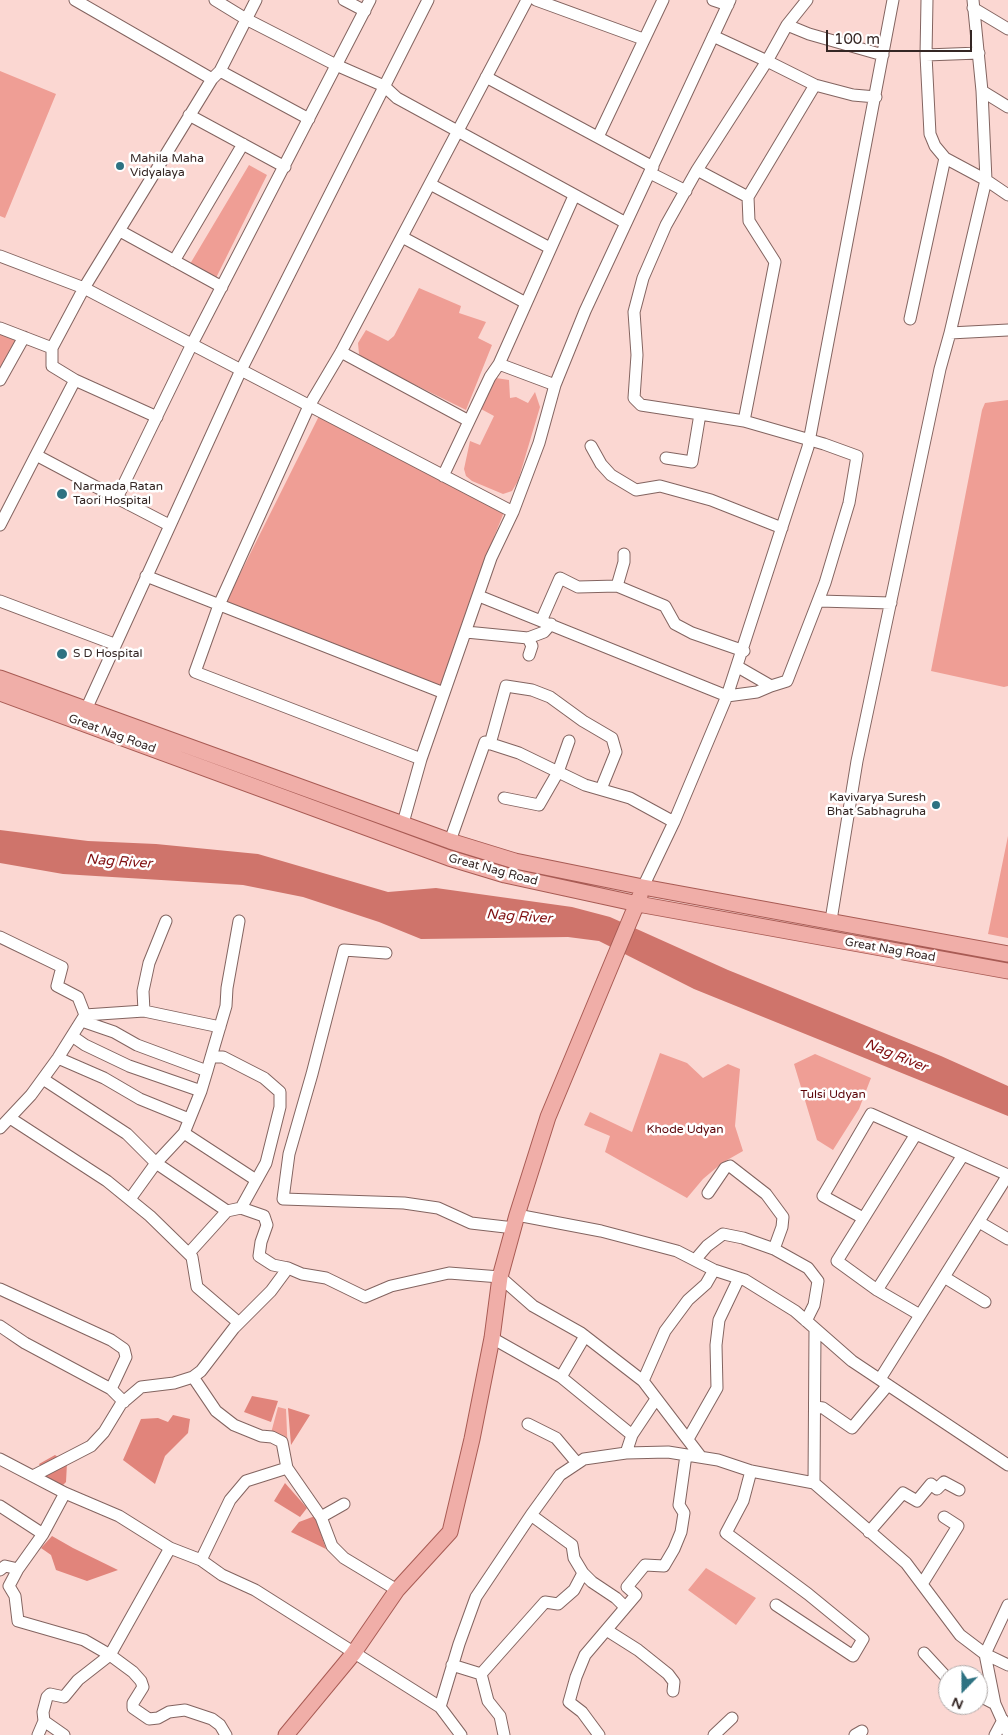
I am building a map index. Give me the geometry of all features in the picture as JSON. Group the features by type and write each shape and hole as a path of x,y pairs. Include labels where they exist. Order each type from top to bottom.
{"main road":[{"name":"Great Nag Road","path":"0,678 83,716 449,858 505,876 635,909 1008,971"},
{"name":"Great Nag Road","path":"0,692 83,716 403,823 450,841 515,861 643,887 1008,954"},
{"path":"286,1735 353,1654 397,1590 450,1532 472,1439 492,1338 500,1277 516,1221 548,1117 643,887"}],"street":[{"path":"75,0 216,75 309,118"},
{"path":"215,0 246,19 336,65 384,86 397,98 626,224"},
{"path":"157,418 75,380 52,366 52,348 84,288 189,115 216,75 256,0"},
{"path":"344,0 365,11"},
{"path":"117,498 192,344 370,0"},
{"path":"83,716 114,644 241,370 428,0"},
{"path":"421,760 194,672 219,605 309,406 341,352 526,0"},
{"path":"536,0 643,39"},
{"path":"598,137 663,0"},
{"path":"403,823 421,760 491,558 513,512 539,443 555,385 585,311 729,2 713,0"},
{"path":"479,596 727,696 757,692 787,681 819,601 849,503 857,456 744,421 641,405 634,398 637,356 634,312 643,278 666,226 697,170 767,61 788,24 808,0"},
{"path":"643,887 674,822 744,651 809,441 894,0"},
{"path":"928,0 926,55 930,134 935,146 945,158 986,180 1008,195"},
{"path":"973,4 1008,29"},
{"path":"830,920 858,762 940,369 986,180 982,91 973,4"},
{"path":"788,24 810,34 883,55"},
{"path":"713,36 815,85 853,95 876,97"},
{"path":"926,55 979,53"},
{"path":"486,77 598,137 686,191"},
{"path":"744,421 776,262 748,221 748,197 815,85"},
{"path":"982,91 1008,107"},
{"path":"189,115 284,167"},
{"path":"174,261 243,144"},
{"path":"910,319 945,158"},
{"path":"697,170 748,197"},
{"path":"430,184 550,248"},
{"path":"443,476 490,377 499,364 574,196"},
{"path":"120,231 222,287"},
{"path":"402,237 526,303"},
{"path":"0,256 84,288 513,512"},
{"path":"0,328 52,348"},
{"path":"950,333 1008,330"},
{"path":"0,380 24,337"},
{"path":"341,352 469,421"},
{"path":"499,364 555,385"},
{"path":"0,525 75,380"},
{"path":"666,458 692,462 700,414"},
{"path":"592,446 601,464 611,475 636,490 660,486 668,488 711,500 782,528"},
{"path":"36,455 169,526"},
{"path":"618,586 624,554"},
{"path":"146,576 444,693"},
{"path":"466,632 528,638 544,632 560,578 578,587 618,586 665,606 675,624 692,633 744,651"},
{"path":"0,601 114,644"},
{"path":"819,601 891,604"},
{"path":"528,638 532,646 529,655"},
{"path":"738,667 771,686"},
{"path":"490,744 506,686 532,690 550,697 582,721 612,738 616,752 601,790"},
{"path":"504,798 539,805 558,772 569,741"},
{"path":"450,841 485,742 519,753 601,790 630,798 674,822"},
{"path":"144,1011 143,990 149,963 166,921"},
{"path":"130,1199 156,1164 184,1134 201,1091 226,1006 227,988 239,921"},
{"path":"0,937 62,967 57,986 78,998 83,1018 43,1079 0,1128"},
{"path":"386,953 344,950 289,1154 283,1199 404,1203 438,1208 470,1223 516,1221 611,1234 677,1250 714,1270 739,1278 765,1290 795,1311 852,1362 1008,1464"},
{"path":"83,1018 144,1011 220,1027"},
{"path":"83,1018 114,1032 136,1045 207,1071"},
{"path":"72,1036 129,1066 201,1091"},
{"path":"210,1057 223,1057 264,1078 280,1092 280,1107 266,1163 241,1208"},
{"path":"58,1058 104,1078 140,1099 190,1119"},
{"path":"43,1079 127,1134 156,1164 228,1211"},
{"path":"816,1407 822,1408 852,1428 884,1382 920,1315 1008,1175 871,1114 824,1196 863,1218"},
{"path":"10,1118 107,1181 130,1199 192,1257 197,1287 239,1323"},
{"path":"184,1134 256,1180"},
{"path":"916,1134 837,1261 877,1290 920,1315"},
{"path":"877,1290 963,1155"},
{"path":"708,1193 725,1168 730,1166 766,1194 783,1217 782,1227 774,1249"},
{"path":"189,1254 228,1211 241,1208 264,1216 267,1225 261,1242 259,1256 273,1265 288,1268 302,1274 326,1278 365,1297 391,1286 449,1273 500,1277 534,1306 585,1336 643,1381 701,1457"},
{"path":"979,1222 1008,1239"},
{"path":"695,1260 707,1246 723,1234 743,1238 774,1249 808,1268 818,1281 814,1305 806,1321"},
{"path":"33,1476 91,1446 104,1432 124,1402 141,1387 154,1384 174,1384 193,1377 201,1371 239,1323 271,1291 288,1268"},
{"path":"643,1381 665,1331 688,1300 706,1284 714,1270"},
{"path":"944,1277 985,1302"},
{"path":"688,1439 716,1388 716,1345 719,1320 739,1278"},
{"path":"0,1289 111,1340 124,1349 126,1357 111,1389"},
{"path":"0,1326 25,1343 111,1389 124,1402"},
{"path":"814,1483 816,1407 815,1330"},
{"path":"561,1377 585,1336"},
{"path":"492,1338 561,1377 632,1435"},
{"path":"193,1377 216,1411 234,1425 251,1433 272,1436 282,1442 287,1468 321,1517 336,1552 397,1590"},
{"path":"626,1453 632,1435 656,1399"},
{"path":"528,1424 556,1438 577,1463"},
{"path":"440,1707 452,1665 476,1597 560,1475 584,1459 648,1451 718,1460 751,1471 814,1483 906,1563 960,1635 985,1654 1008,1665"},
{"path":"599,1735 582,1712 569,1702 585,1655 608,1631 636,1595 626,1587 644,1564 664,1566 681,1532 684,1513 679,1505 686,1455"},
{"path":"0,1459 65,1494 119,1516 170,1548 201,1560 222,1575 255,1590 353,1654 440,1707 461,1735"},
{"path":"201,1560 230,1500 246,1481 287,1468"},
{"path":"751,1471 743,1501 726,1533 808,1594 863,1639 853,1656 776,1605"},
{"path":"869,1532 903,1493 917,1501 931,1484 937,1489 944,1482 959,1490"},
{"path":"65,1494 43,1534 18,1569 9,1586 14,1596 18,1621 84,1640 110,1655 141,1681 143,1687 133,1708 139,1714 149,1719 158,1718 169,1712 191,1711 212,1719 220,1725 226,1735"},
{"path":"321,1517 344,1504"},
{"path":"0,1506 43,1534"},
{"path":"531,1515 572,1545 574,1558 583,1573 625,1607"},
{"path":"922,1584 958,1526 944,1517"},
{"path":"38,1735 44,1722 42,1712 47,1696 50,1694 64,1697 78,1680 110,1655 170,1548"},
{"path":"0,1570 6,1566 18,1569"},
{"path":"481,1674 545,1602 558,1604 574,1590 583,1573"},
{"path":"1008,1605 985,1654 996,1704 1008,1733"},
{"path":"608,1631 638,1650 668,1674 674,1682 673,1691"},
{"path":"924,1653 938,1668"},
{"path":"452,1665 481,1674"},
{"path":"481,1674 488,1701 500,1716 504,1735"},
{"path":"988,1700 996,1704"},
{"path":"714,1735 732,1718"},
{"path":"995,1735 1003,1720"},
{"path":"44,1722 64,1735"}],"green space":[{"path":"0,71 56,94 5,218 0,216"},
{"path":"249,165 267,175 216,278 190,264"},
{"path":"419,288 461,306 459,313 486,322 478,338 492,345 466,410 361,358 359,354 358,343 366,330 388,341 394,336"},
{"path":"0,334 16,340 0,370"},
{"path":"496,378 509,380 510,398 516,397 528,403 535,392 540,407 518,481 512,491 503,494 472,481 466,476 464,469 470,441 480,445 494,416 481,409"},
{"path":"1008,400 1008,686 1004,687 931,671 982,410 985,403"},
{"path":"319,416 504,512 477,580 443,690 225,604"},
{"path":"1008,836 1008,938 988,934"},
{"name":"Khode Udyan","path":"660,1053 687,1063 703,1078 728,1064 740,1069 735,1126 743,1151 722,1163 703,1179 687,1198 605,1152 610,1136 584,1125 590,1112 632,1132"},
{"name":"Tulsi Udyan","path":"815,1054 871,1078 859,1109 833,1150 817,1140 794,1064"},
{"path":"278,1407 286,1409 288,1456 271,1433"},
{"path":"706,1568 756,1598 736,1625 688,1590"}],"shaded area":[{"path":"252,1396 278,1401 271,1422 244,1412"},
{"path":"288,1408 310,1415 291,1445"},
{"path":"173,1415 190,1419 188,1433 165,1456 155,1484 123,1460 141,1419 158,1418 168,1422"},
{"path":"55,1455 67,1463 66,1482 62,1486 49,1482 39,1464"},
{"path":"285,1483 307,1508 300,1517 274,1501"},
{"path":"315,1516 326,1549 291,1532 299,1522"},
{"path":"52,1536 118,1570 87,1581 56,1570 51,1555 41,1548"}],"water":[{"name":"Nag River","path":"0,830 88,841 156,844 258,854 388,892 436,888 572,907 610,917 728,970 941,1056 1008,1086 1008,1116 694,989 599,941 568,937 421,939 379,922 303,897 243,885 63,874 0,863"}],"place":[{"name":"Mahila Maha Vidyalaya","path":"120,166"},
{"name":"Narmada Ratan Taori Hospital","path":"62,494"},
{"name":"S D Hospital","path":"62,654"},
{"name":"Kavivarya Suresh Bhat Sabhagruha","path":"936,805"}]}
